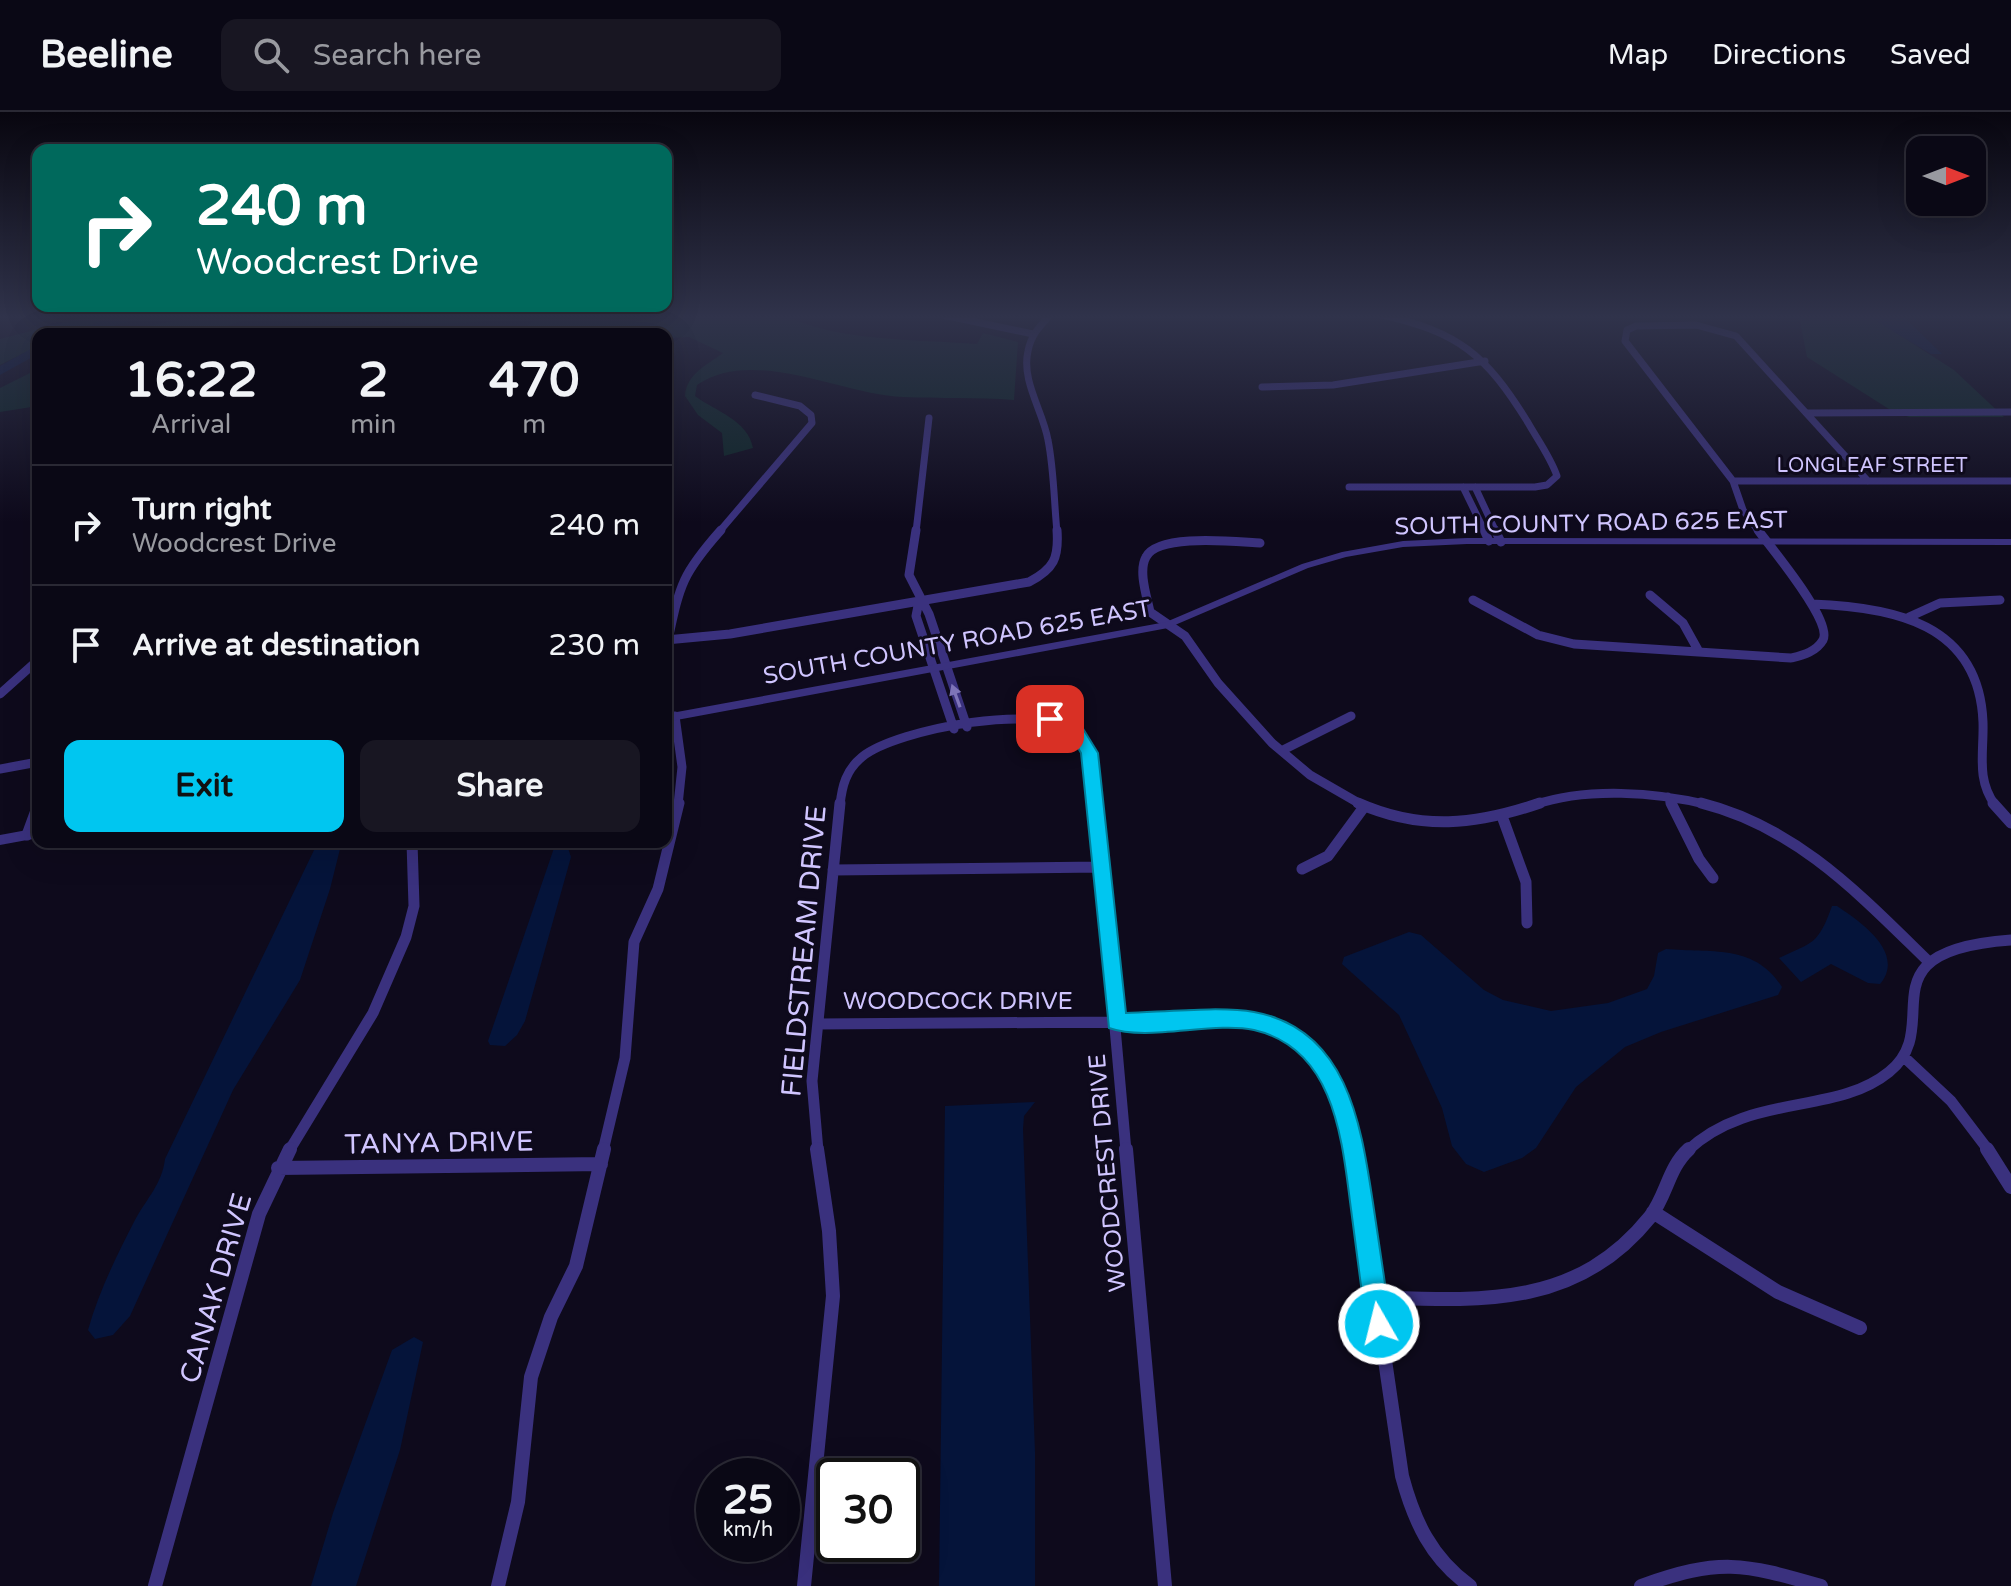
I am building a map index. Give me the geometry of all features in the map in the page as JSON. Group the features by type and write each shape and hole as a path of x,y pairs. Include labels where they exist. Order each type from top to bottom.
{"street":[{"path":"672,640 730,634 1029,582 1044,576 1057,563 1059,554 1049,444 1044,418 1030,384"},
{"path":"1262,387 1341,384"},
{"path":"1349,487 1540,487 1552,483 1556,472 1505,384"},
{"path":"1473,600 1538,635 1561,642 1778,658 1803,656 1816,649 1824,635 1812,604 1743,510 1733,481 1658,384"},
{"path":"1782,384 1868,481"},
{"path":"672,619 679,589 690,565 812,423 811,415 800,406 755,395"},
{"path":"1808,413 2011,412"},
{"path":"929,418 923,491 909,575 919,601 929,614 960,728"},
{"name":"LONGLEAF STREET","path":"1733,481 2011,481"},
{"path":"1463,487 1489,541"},
{"path":"1475,487 1501,542"},
{"path":"1260,543 1170,542 1154,547 1145,557 1144,565 1150,612 1184,633 1223,690 1322,785 1364,807 1433,824 1502,816 1568,796 1668,797 1731,809 1792,837 1819,857 1929,962"},
{"name":"SOUTH COUNTY ROAD 625 EAST","path":"672,717 1168,625 1305,566 1345,554 1424,542 2011,542"},
{"path":"1650,595 1683,623 1698,650"},
{"path":"1909,617 1919,609 1936,604 2000,600"},
{"path":"919,601 916,616 932,668 960,728"},
{"path":"1812,604 1862,605 1909,617 1950,642 1972,666 1983,713 1980,778 1994,805 2011,823"},
{"path":"0,694 32,665"},
{"path":"1283,750 1351,716"},
{"name":"WOODCREST DRIVE","path":"960,728 1038,717 1061,722 1076,732 1090,753 1165,1586"},
{"path":"672,725 682,767 680,799 672,832"},
{"name":"FIELDSTREAM DRIVE","path":"804,1586 833,1296 829,1231 812,1112 842,786 854,765 886,744 960,728"},
{"path":"0,769 32,763"},
{"path":"1668,797 1699,859 1713,878"},
{"path":"1302,869 1328,856 1364,807"},
{"path":"1502,816 1525,883 1527,923"},
{"path":"0,840 32,834"},
{"name":"CANAK DRIVE","path":"155,1586 249,1239 278,1168 327,1082 373,1013 394,969 414,906 412,848"},
{"path":"498,1586 518,1502 531,1377 551,1317 576,1266 627,1046 634,942 658,889 668,848"},
{"path":"833,870 1100,867"},
{"path":"1375,1297 1482,1301 1547,1291 1568,1283 1604,1261 1653,1212 1669,1172 1708,1134 1762,1109 1874,1083 1904,1057 1914,1021 1913,988 1929,962 1961,947 2011,940"},
{"name":"WOODCOCK DRIVE","path":"818,1024 1253,1021 1293,1036 1315,1056 1333,1082 1351,1127 1402,1479 1422,1534 1460,1583"},
{"path":"1904,1057 1936,1083 1964,1112 2011,1187"},
{"name":"TANYA DRIVE","path":"278,1168 601,1164"},
{"path":"1653,1212 1773,1292 1813,1312 1860,1328"},
{"path":"1641,1586 1703,1566 1751,1565 1821,1586"}],"green space":[{"path":"8,384 32,384 32,407 0,412 0,388"},
{"path":"688,384 700,384 695,396 738,423 750,438 753,448 724,456 722,433 698,415 685,396"},
{"path":"833,384 1015,384 1014,400 879,394"},
{"path":"1849,384 1969,384 2004,417 1909,417 1892,411"}],"water":[{"path":"315,848 339,848 330,889 300,980 233,1090 130,1316 113,1335 95,1339 88,1330 97,1301 135,1220 157,1183 165,1159"},
{"path":"554,848 568,848 571,857 525,1021 517,1035 505,1046 490,1045 488,1041"},
{"path":"1832,906 1837,906 1868,930 1884,950 1888,961 1887,972 1880,984 1868,983 1831,964 1801,982 1779,958 1813,941 1823,928"},
{"path":"1409,932 1421,935 1484,990 1503,1000 1551,1011 1608,1003 1647,989 1654,976 1658,953 1666,949 1716,951 1746,957 1771,973 1782,987 1778,995 1661,1032 1625,1047 1576,1087 1536,1148 1522,1158 1484,1172 1466,1164 1452,1146 1442,1108 1399,1015 1342,964 1344,957"},
{"path":"1035,1102 1024,1116 1023,1129 1035,1452 1035,1586 939,1586 945,1106"},
{"path":"414,1337 423,1342 400,1450 356,1586 311,1586 333,1513 392,1350"}],"route":[{"path":"1050,719 1068,725 1090,753 1116,1022 1213,1020 1265,1023 1293,1036 1315,1056 1333,1082 1351,1127 1379,1324"}]}
